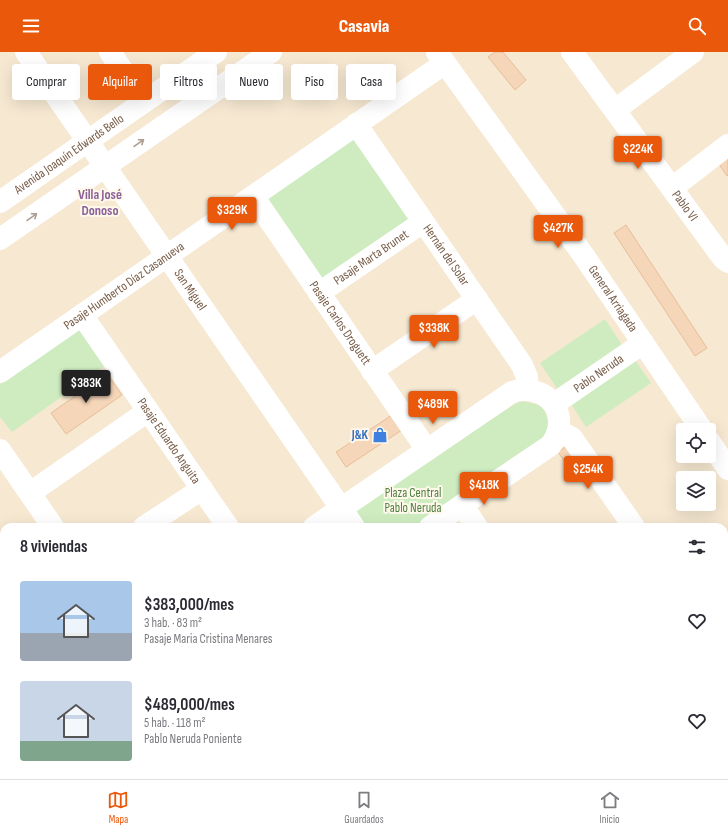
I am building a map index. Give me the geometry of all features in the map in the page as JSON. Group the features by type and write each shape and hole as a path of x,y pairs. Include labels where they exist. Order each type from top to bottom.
{"street":[{"name":"San Miguel","path":"26,52 351,523"},
{"path":"110,52 144,102"},
{"name":"Avenida Joaquín Edwards Bello","path":"0,202 216,52"},
{"path":"0,239 271,52"},
{"name":"Pablo VI","path":"572,52 723,258 728,262"},
{"path":"615,110 694,52"},
{"name":"Pasaje Humberto Díaz Casanueva","path":"0,372 356,124 441,57"},
{"name":"General Arriagada","path":"441,57 584,256 697,423"},
{"name":"Hernán del Solar","path":"356,124 522,365 527,377 528,389"},
{"path":"672,188 728,146"},
{"name":"Pasaje Carlos Droguett","path":"252,196 427,450"},
{"name":"Pasaje Marta Brunet","path":"319,293 423,222"},
{"path":"372,370 477,299"},
{"name":"Pasaje Eduardo Anguita","path":"82,315 225,523"},
{"name":"Pablo Neruda","path":"554,404 643,342"},
{"path":"320,523 508,394 528,389 544,394 554,404 558,413 559,431 551,445 436,523"},
{"path":"30,493 148,411"},
{"path":"559,431 572,438 624,523"},
{"path":"0,450 50,523"},
{"path":"716,451 728,469"},
{"path":"150,523 202,488"},
{"path":"462,505 474,523"}],"shaded area":[{"path":"0,52 728,52 728,523 0,523"}],"green space":[{"path":"356,135 414,218 324,285 260,195"},
{"path":"605,319 622,345 558,390 540,363"},
{"path":"82,328 106,365 12,432 0,417 0,384"},
{"path":"633,357 651,383 586,427 569,401"},
{"name":"Plaza Central Pablo Neruda","path":"522,401 539,405 545,411 548,422 548,430 541,440 422,523 336,523 513,405"}],"building":[{"path":"495,52 503,52 526,80 515,90 488,57"},
{"path":"728,157 728,175 727,176 719,164"},
{"path":"626,225 707,348 695,356 614,233"},
{"path":"107,374 122,395 66,434 51,413"},
{"path":"395,413 405,428 346,467 336,452"},
{"path":"570,444 579,458 567,465 558,452"}],"place":[{"name":"J&K","path":"380,435"}],"district":[{"name":"Villa José Donoso","path":"100,202"}]}
